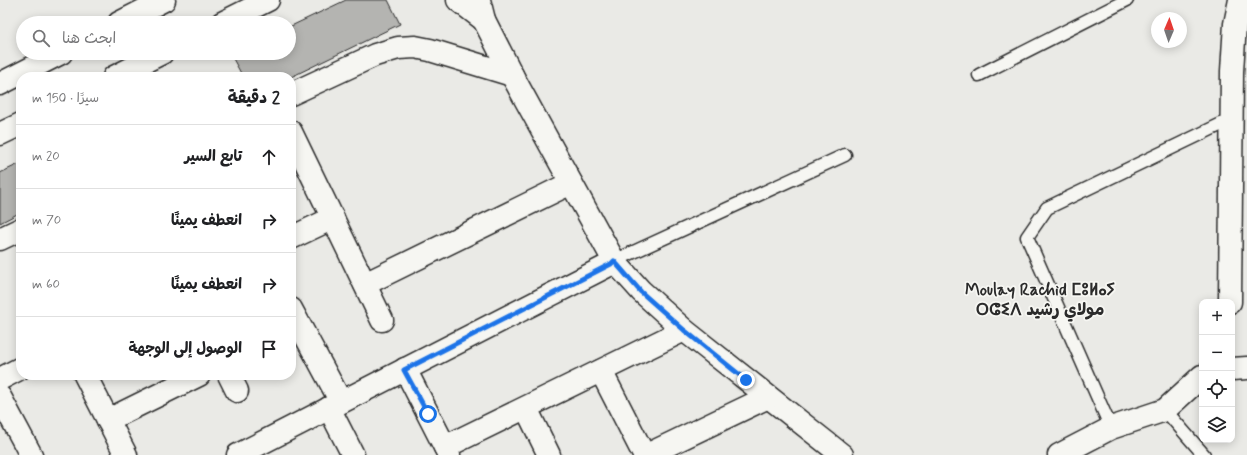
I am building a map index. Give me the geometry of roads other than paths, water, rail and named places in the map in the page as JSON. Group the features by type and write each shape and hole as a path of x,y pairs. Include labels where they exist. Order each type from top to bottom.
{"street":[{"path":"133,16 164,0"},
{"path":"236,16 268,0"},
{"path":"458,0 482,10 512,75 614,261 641,292 684,330 837,454"},
{"path":"1236,296 1240,118 1232,71 1235,24 1240,0"},
{"path":"296,92 374,55 398,48 415,47 430,50 512,75"},
{"path":"24,72 47,60"},
{"path":"124,72 148,60"},
{"path":"0,84 16,76"},
{"path":"0,134 16,126"},
{"path":"296,142 382,320"},
{"path":"365,284 571,183"},
{"path":"296,236 333,218"},
{"path":"244,454 335,405 604,268 614,261"},
{"path":"296,319 335,405 353,455"},
{"path":"404,370 447,451 526,408 684,330"},
{"path":"1235,368 1247,368"},
{"path":"0,379 16,371"},
{"path":"601,371 646,455 768,397"},
{"path":"1059,455 1111,428 1165,410 1199,379"},
{"path":"88,380 126,455"},
{"path":"108,420 189,380"},
{"path":"0,396 30,455"},
{"path":"526,408 549,455"}],"lane":[{"path":"979,75 1127,0"},
{"path":"1111,428 1027,237 1047,208 1240,118"},
{"path":"614,261 845,155"},
{"path":"1165,410 1204,455"}],"district":[{"name":"Moulay Rachid ⵎⵓⵍⴰⵢ ⵔⵛⵉⴷ مولاي رشيد","path":"1040,300"}]}
